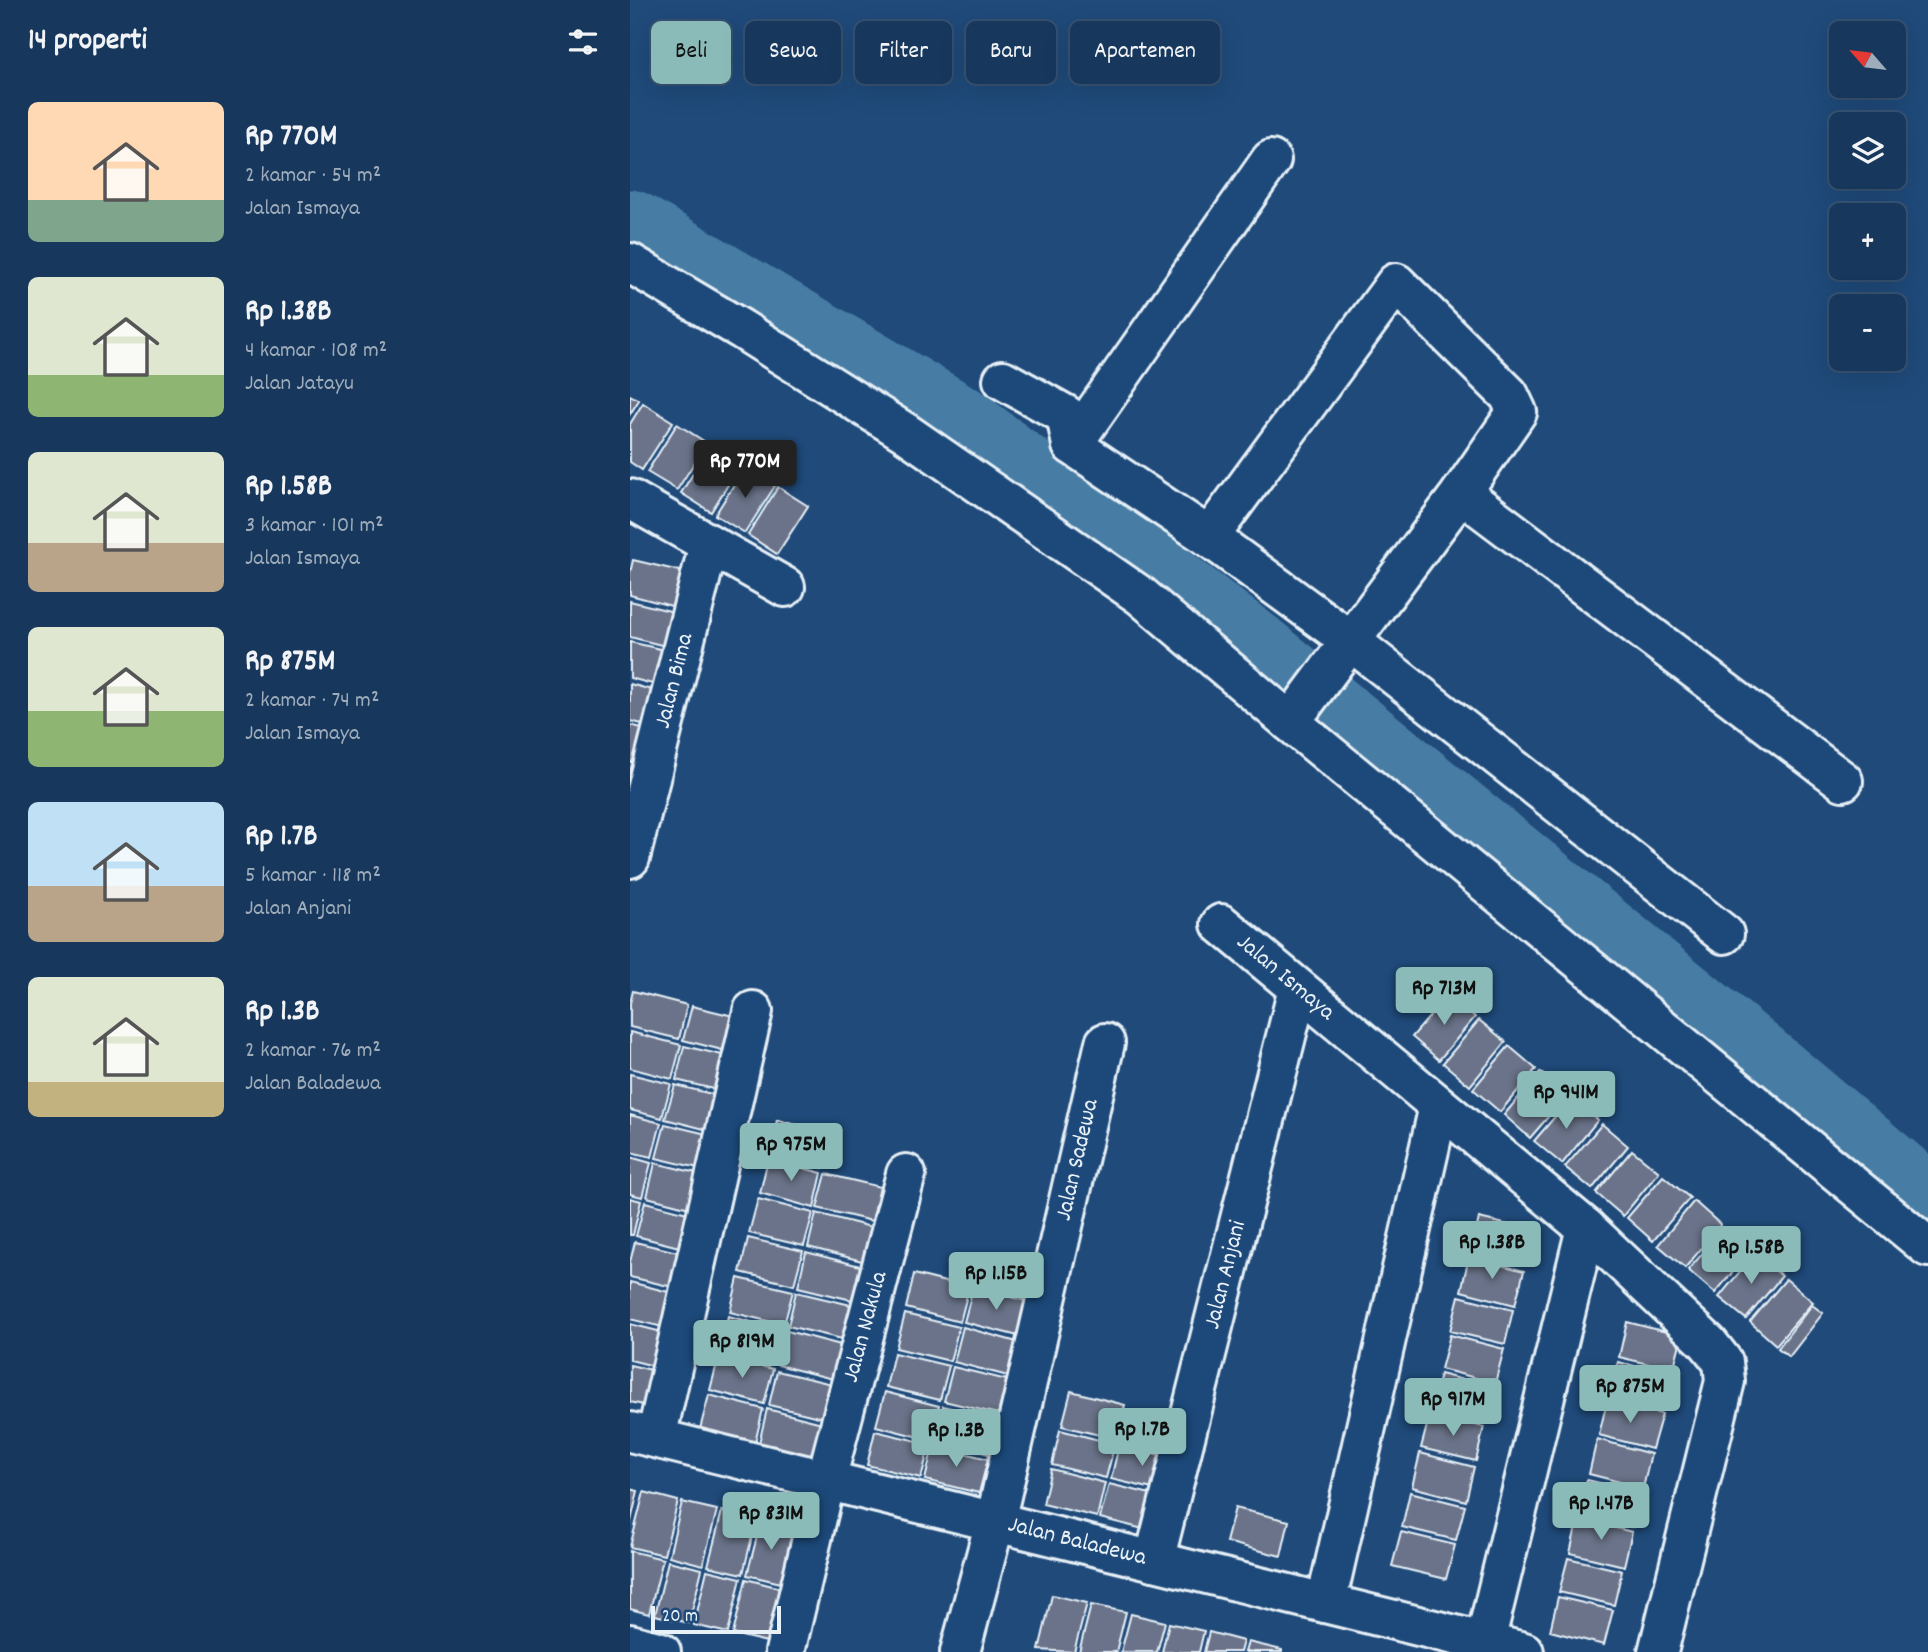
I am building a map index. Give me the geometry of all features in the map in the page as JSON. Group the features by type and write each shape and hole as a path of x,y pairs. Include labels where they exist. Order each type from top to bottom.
{"street":[{"path":"1072,445 1271,160"},
{"path":"630,263 741,329 894,426 1038,523 1300,709 1928,1247"},
{"path":"1209,537 1396,284 1509,395 1517,412 1461,493 1300,709"},
{"path":"1003,380 1066,415 1072,445 1209,537 1352,642 1724,934"},
{"path":"1461,493 1843,781"},
{"path":"630,499 785,587"},
{"name":"Jalan Bima","path":"630,858 709,544"},
{"name":"Jalan Ismaya","path":"1221,924 1586,1228 1708,1343 1723,1362 1725,1381 1658,1652"},
{"name":"Jalan Anjani","path":"1154,1561 1298,989"},
{"path":"643,1435 753,1011"},
{"name":"Jalan Sadewa","path":"960,1652 995,1522 1105,1043"},
{"path":"1326,1603 1439,1105"},
{"name":"Jalan Nakula","path":"785,1652 826,1480 906,1174"},
{"path":"1485,1642 1586,1228"},
{"name":"Jalan Baladewa","path":"643,1435 1524,1652"},
{"path":"630,1644 661,1652"}],"green space":[{"path":"630,228 961,424 1254,649 1928,1203 1928,1247 1290,722 630,263"}],"building":[{"path":"630,395 639,400 630,414"},
{"path":"643,403 673,422 642,470 630,462 630,424"},
{"path":"677,424 707,443 677,490 647,472"},
{"path":"711,445 741,464 711,512 681,493"},
{"path":"745,467 775,486 745,533 715,515"},
{"path":"778,487 808,506 777,554 748,535"},
{"path":"633,560 688,573 679,608 630,595"},
{"path":"630,601 678,613 669,647 630,637"},
{"path":"630,642 669,651 660,686 630,678"},
{"path":"630,684 659,692 650,726 630,721"},
{"path":"630,725 649,730 640,764 630,762"},
{"path":"633,991 687,1005 679,1039 630,1027"},
{"path":"1449,994 1475,1017 1439,1060 1412,1037"},
{"path":"692,1006 746,1019 738,1054 683,1040"},
{"path":"1479,1020 1506,1042 1470,1086 1443,1063"},
{"path":"630,1032 681,1045 672,1079 630,1068"},
{"path":"684,1046 739,1059 730,1093 676,1080"},
{"path":"1509,1046 1536,1069 1500,1112 1473,1089"},
{"path":"1540,1072 1567,1095 1530,1138 1504,1115"},
{"path":"630,1074 671,1084 662,1118 630,1110"},
{"path":"675,1085 728,1098 720,1133 665,1119"},
{"path":"1571,1098 1598,1120 1562,1164 1534,1141"},
{"path":"630,1115 661,1123 652,1157 630,1152"},
{"path":"777,1120 832,1134 823,1168 769,1155"},
{"path":"665,1124 719,1137 711,1171 656,1158"},
{"path":"1602,1124 1628,1146 1592,1189 1565,1167"},
{"path":"1632,1150 1659,1172 1623,1216 1596,1193"},
{"path":"630,1157 651,1163 642,1197 630,1194"},
{"path":"768,1159 822,1173 814,1208 760,1193"},
{"path":"655,1163 709,1176 701,1211 647,1197"},
{"path":"826,1174 880,1187 872,1221 817,1208"},
{"path":"1663,1176 1690,1198 1653,1241 1627,1218"},
{"path":"630,1198 641,1201 633,1235 630,1235"},
{"path":"758,1199 813,1213 804,1246 749,1233"},
{"path":"1694,1201 1721,1225 1685,1268 1658,1245"},
{"path":"645,1202 699,1216 691,1250 636,1236"},
{"path":"816,1213 871,1227 862,1261 808,1247"},
{"path":"1479,1218 1534,1231 1525,1265 1471,1252"},
{"path":"1725,1228 1751,1251 1715,1293 1688,1270"},
{"path":"748,1238 803,1251 794,1285 740,1272"},
{"path":"635,1242 690,1255 681,1289 630,1277 630,1262"},
{"path":"806,1252 860,1266 852,1300 798,1287"},
{"path":"1755,1253 1782,1276 1746,1319 1719,1297"},
{"path":"1469,1257 1524,1271 1515,1305 1461,1291"},
{"path":"914,1274 969,1288 960,1322 906,1308"},
{"path":"738,1278 793,1291 784,1325 730,1312"},
{"path":"1786,1279 1813,1302 1776,1345 1750,1322"},
{"path":"630,1282 680,1295 671,1329 630,1319"},
{"path":"973,1288 1027,1301 1018,1336 964,1322"},
{"path":"796,1292 851,1305 842,1339 788,1326"},
{"path":"1459,1296 1513,1310 1505,1344 1450,1331"},
{"path":"1812,1305 1823,1313 1789,1357 1778,1348"},
{"path":"905,1314 959,1327 950,1361 896,1348"},
{"path":"728,1316 783,1330 774,1364 720,1351"},
{"path":"1627,1322 1682,1336 1673,1370 1619,1357"},
{"path":"630,1324 670,1334 662,1368 630,1360"},
{"path":"963,1327 1017,1342 1008,1376 954,1362"},
{"path":"787,1331 841,1345 833,1379 778,1365"},
{"path":"1450,1335 1504,1349 1495,1383 1441,1369"},
{"path":"894,1353 949,1366 940,1400 886,1387"},
{"path":"719,1356 773,1369 764,1404 710,1390"},
{"path":"1618,1362 1672,1375 1663,1409 1609,1396"},
{"path":"630,1365 660,1372 652,1407 630,1402"},
{"path":"953,1367 1007,1380 998,1414 944,1401"},
{"path":"777,1371 832,1384 823,1418 769,1405"},
{"path":"1440,1374 1494,1388 1486,1422 1431,1409"},
{"path":"1071,1391 1125,1405 1116,1439 1062,1426"},
{"path":"885,1392 939,1406 931,1440 876,1426"},
{"path":"709,1395 763,1409 755,1443 700,1429"},
{"path":"1607,1401 1662,1414 1652,1449 1599,1435"},
{"path":"943,1406 997,1420 989,1454 934,1440"},
{"path":"767,1409 822,1423 813,1457 759,1443"},
{"path":"1430,1414 1484,1427 1476,1461 1421,1448"},
{"path":"1060,1430 1115,1444 1106,1478 1052,1465"},
{"path":"875,1431 930,1444 921,1478 867,1465"},
{"path":"1597,1439 1651,1454 1643,1488 1589,1474"},
{"path":"933,1445 988,1459 979,1493 925,1480"},
{"path":"1119,1445 1174,1458 1165,1492 1111,1479"},
{"path":"1420,1453 1474,1467 1466,1501 1412,1487"},
{"path":"1051,1469 1105,1483 1097,1517 1043,1504"},
{"path":"1587,1480 1642,1493 1633,1527 1579,1514"},
{"path":"1109,1484 1163,1497 1155,1532 1100,1518"},
{"path":"630,1489 638,1491 630,1525"},
{"path":"644,1492 678,1501 664,1555 630,1547"},
{"path":"1410,1492 1465,1506 1456,1540 1402,1527"},
{"path":"682,1502 717,1510 703,1565 669,1556"},
{"path":"1235,1508 1289,1521 1281,1556 1226,1542"},
{"path":"722,1511 756,1520 743,1574 708,1566"},
{"path":"1578,1518 1632,1532 1624,1566 1570,1553"},
{"path":"761,1521 795,1529 781,1583 747,1575"},
{"path":"1401,1532 1455,1545 1446,1579 1392,1566"},
{"path":"630,1551 663,1559 649,1614 630,1609"},
{"path":"1568,1558 1622,1571 1614,1605 1559,1592"},
{"path":"668,1561 702,1569 689,1623 655,1615"},
{"path":"707,1570 741,1578 728,1633 694,1625"},
{"path":"746,1579 780,1588 767,1642 733,1634"},
{"path":"1052,1595 1087,1603 1074,1652 1039,1650"},
{"path":"1558,1597 1613,1610 1604,1645 1550,1631"},
{"path":"1091,1605 1126,1612 1116,1652 1079,1652"},
{"path":"1131,1614 1165,1622 1157,1652 1121,1652"},
{"path":"1169,1623 1204,1631 1199,1652 1162,1652"},
{"path":"1209,1632 1243,1641 1240,1652 1204,1652"},
{"path":"1248,1642 1282,1650 1282,1652 1245,1652"}],"waterway":[{"path":"630,228 961,424 1254,649 1748,1052 1928,1203"}]}
